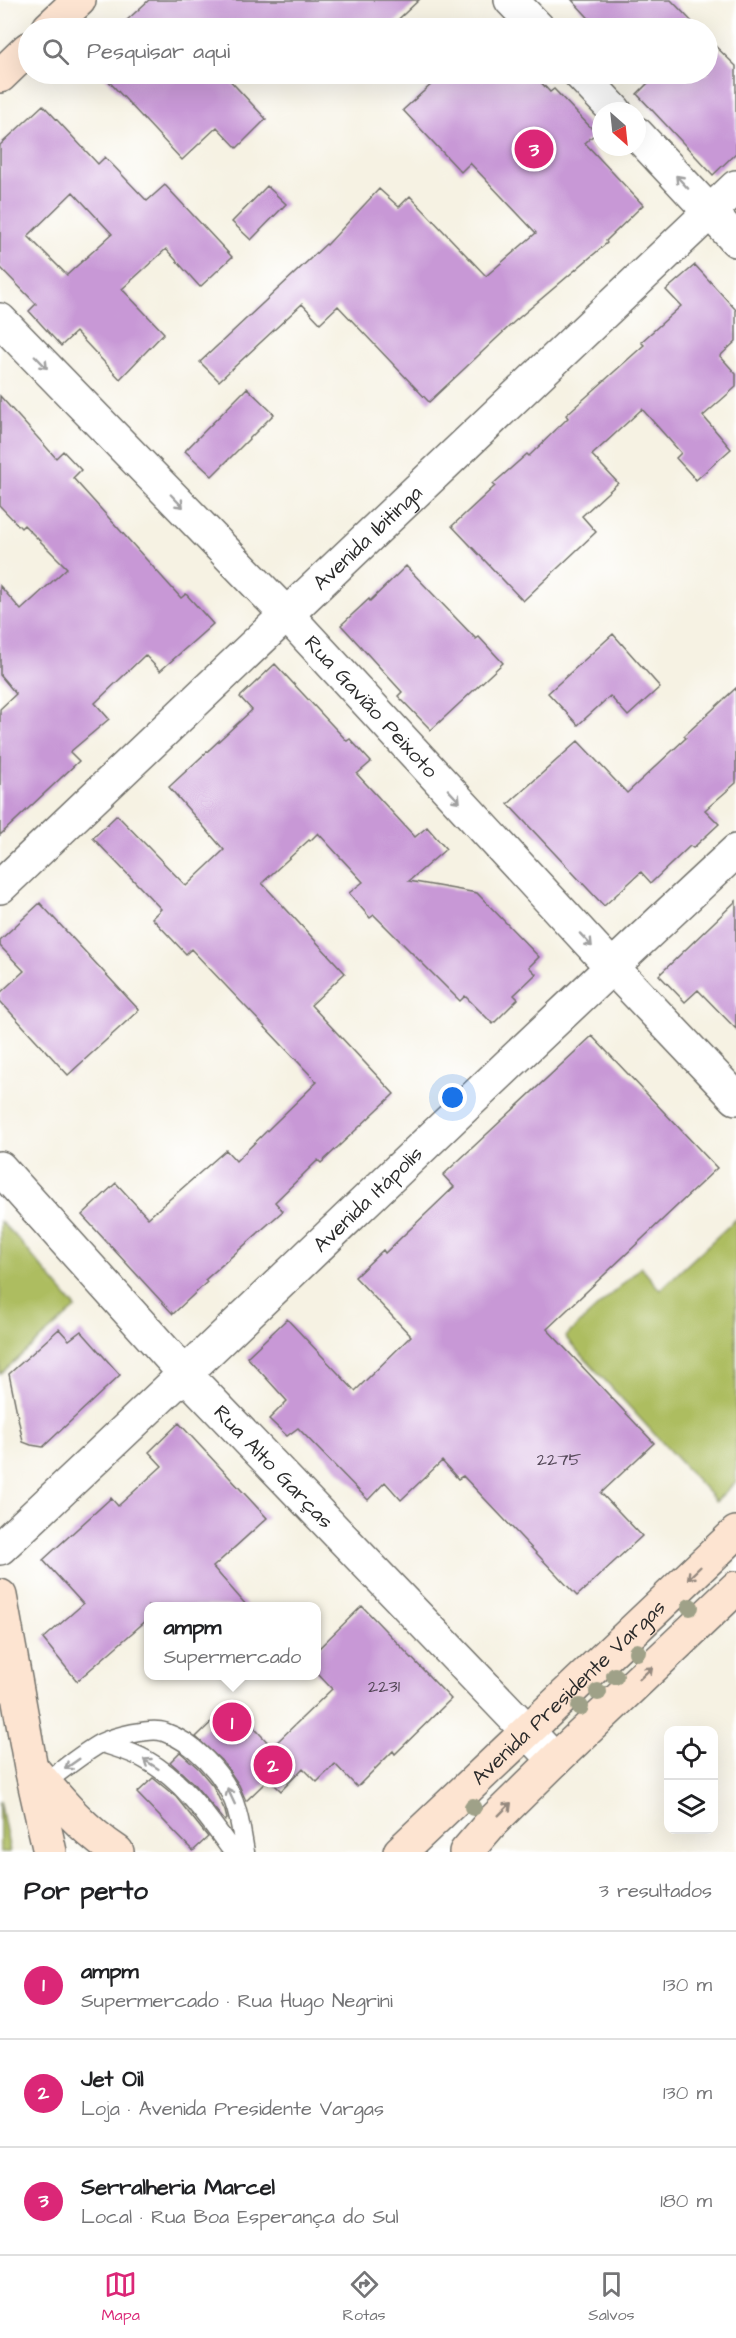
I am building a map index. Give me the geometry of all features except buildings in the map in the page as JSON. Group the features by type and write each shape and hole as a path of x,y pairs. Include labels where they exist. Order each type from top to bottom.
{"main road":[{"path":"60,18 79,0"},
{"path":"0,76 18,58"},
{"name":"Avenida Presidente Vargas","path":"400,1852 736,1533"},
{"name":"Avenida Presidente Vargas","path":"466,1852 492,1821 736,1588"},
{"path":"0,1596 38,1775 50,1852"},
{"path":"38,1775 66,1809 90,1832 117,1852"}],"street":[{"path":"511,0 528,18"},
{"path":"589,84 606,102"},
{"path":"646,144 736,240"},
{"name":"Avenida Ibitinga","path":"0,887 736,187"},
{"name":"Rua Gavião Peixoto","path":"0,320 287,615 736,1098"},
{"name":"Avenida Itápolis","path":"0,1548 186,1375 611,966 736,850"},
{"name":"Rua Alto Garças","path":"0,1168 186,1375 555,1760"}],"lane":[{"path":"38,1775 102,1743 134,1734 163,1731 184,1742 202,1756 223,1780 234,1802 245,1852"},
{"path":"102,1743 145,1759 175,1780 196,1803 233,1852"}],"green space":[{"path":"736,1219 736,1482 716,1501 565,1337 641,1267 660,1290"},
{"path":"0,1221 76,1308 0,1374"},
{"path":"0,1801 10,1852 0,1852"}],"place":[{"name":"Serralheria Marcel","path":"534,149"},
{"name":"ampm","path":"232,1722"},
{"name":"Jet Oil","path":"273,1765"}]}
